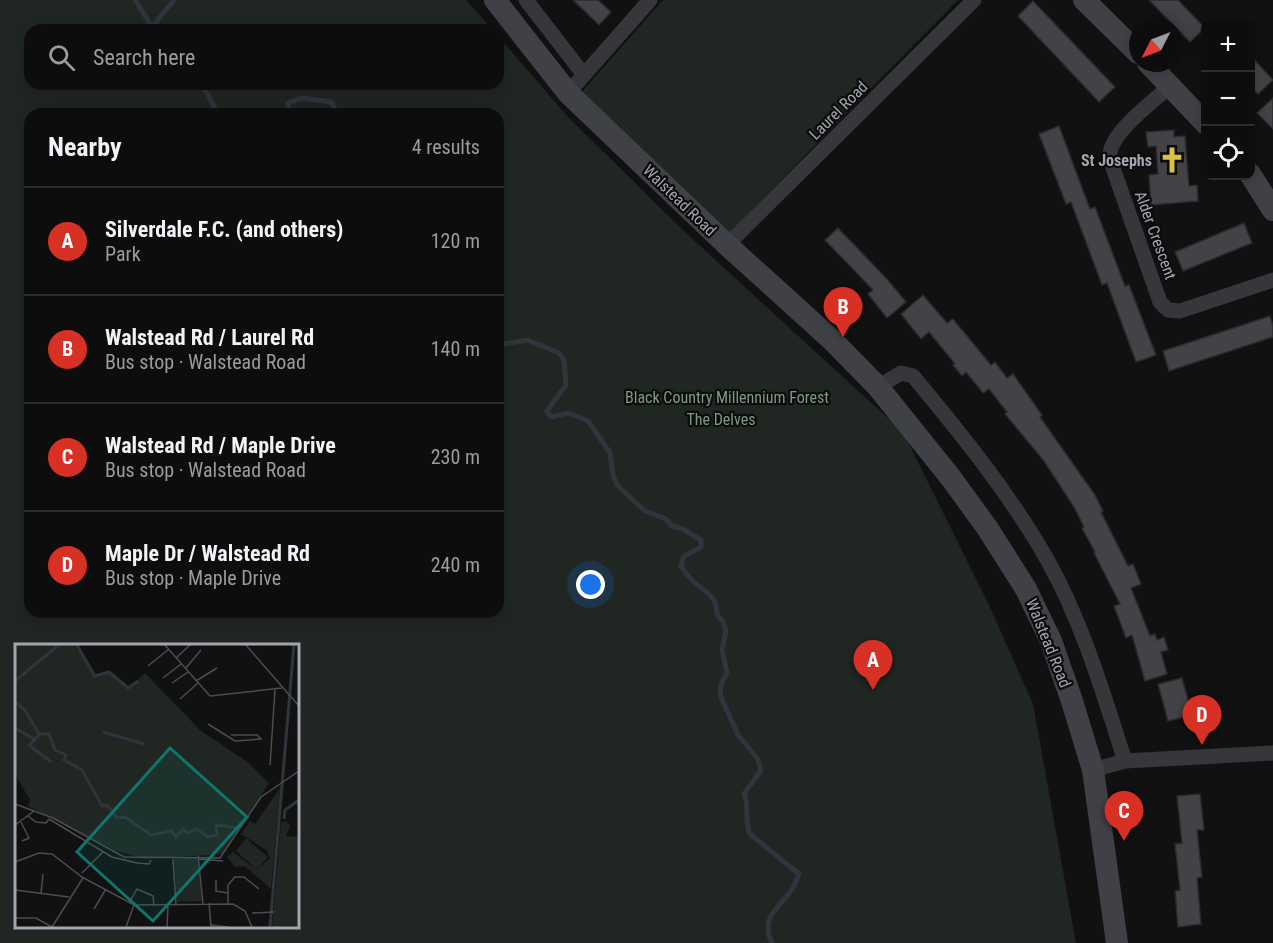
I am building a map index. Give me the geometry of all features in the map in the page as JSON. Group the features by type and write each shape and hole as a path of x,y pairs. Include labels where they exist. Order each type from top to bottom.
{"street":[{"name":"Walstead Road","path":"495,0 568,93 727,245 832,340 878,387 951,478 988,529 1026,589 1051,641 1093,770 1117,943"},
{"path":"526,0 584,75"},
{"path":"568,93 650,0"},
{"name":"Laurel Road","path":"727,245 974,0"},
{"path":"1084,0 1129,44"},
{"path":"1157,72 1201,119"},
{"name":"Alder Crescent","path":"1170,86 1118,136 1110,152 1113,168 1160,302 1168,310 1180,310 1273,280"},
{"path":"1255,180 1273,210"},
{"name":"Walstead Road","path":"878,387 900,373 913,376 983,463 1021,517 1048,563 1075,618 1097,674 1125,761"},
{"path":"1093,770 1125,761 1273,753"}],"green space":[{"path":"0,0 466,0 488,24 24,24 24,90 504,90 504,43 569,118 686,233 903,432 988,603 1033,704 1076,943 0,943"},
{"path":"663,0 958,0 725,237 579,95"}],"building":[{"path":"573,0 598,0 611,12 599,25"},
{"path":"1149,0 1178,0 1201,24 1201,32 1190,42 1183,35 1183,18 1167,18"},
{"path":"1033,1 1115,87 1099,102 1018,16"},
{"path":"1255,60 1273,80 1258,94 1255,91"},
{"path":"1273,98 1273,129 1257,113"},
{"path":"1059,126 1090,209 1095,207 1125,286 1129,285 1156,355 1136,362 1107,283 1102,285 1071,202 1066,204 1039,134"},
{"name":"St Josephs","path":"1174,130 1174,137 1185,136 1189,186 1197,185 1198,201 1151,205 1149,175 1158,174 1156,146 1148,147 1146,132"},
{"path":"1244,223 1252,243 1183,271 1175,252"},
{"path":"838,228 906,302 887,318 868,294 873,290 825,240"},
{"path":"923,295 947,323 953,319 991,365 995,362 1007,378 1013,374 1095,495 1128,566 1133,564 1141,584 1131,588 1150,636 1155,634 1157,640 1164,637 1168,650 1161,652 1167,674 1145,681 1132,635 1126,638 1114,606 1120,604 1074,507 1044,461 1005,414 1007,412 989,389 983,393 966,372 962,376 929,332 921,339 901,314"},
{"path":"1270,316 1273,337 1169,371 1163,351"},
{"path":"1182,678 1192,715 1168,721 1158,684"},
{"path":"1200,794 1204,830 1197,830 1202,877 1197,878 1201,924 1178,927 1175,891 1180,890 1175,844 1182,843 1177,796"}],"waterway":[{"path":"135,0 150,24"},
{"path":"155,24 174,0"},
{"path":"205,90 215,108"},
{"path":"288,108 288,103 302,98 331,102 334,108"},
{"path":"504,344 528,340 559,353 564,360 566,385 547,411 551,417 569,413 588,421 610,453 617,485 645,511 666,519 672,526 683,529 701,540 701,547 684,556 681,566 691,579 713,599 717,615 723,621 726,631 722,650 727,673 721,685 720,695 738,735 758,759 761,770 744,794 747,804 748,829 750,834 799,874 793,888 770,919 768,926 772,943"}],"place":[{"name":"St Josephs","path":"1172,160"},
{"name":"Walstead Rd / Laurel Rd","path":"843,337"},
{"name":"Silverdale F.C. (and others)","path":"873,690"},
{"name":"Maple Dr / Walstead Rd","path":"1202,745"},
{"name":"Walstead Rd / Maple Drive","path":"1124,841"}],"park label":[{"name":"Black Country Millennium Forest","path":"727,397"},
{"name":"The Delves","path":"721,419"}]}
